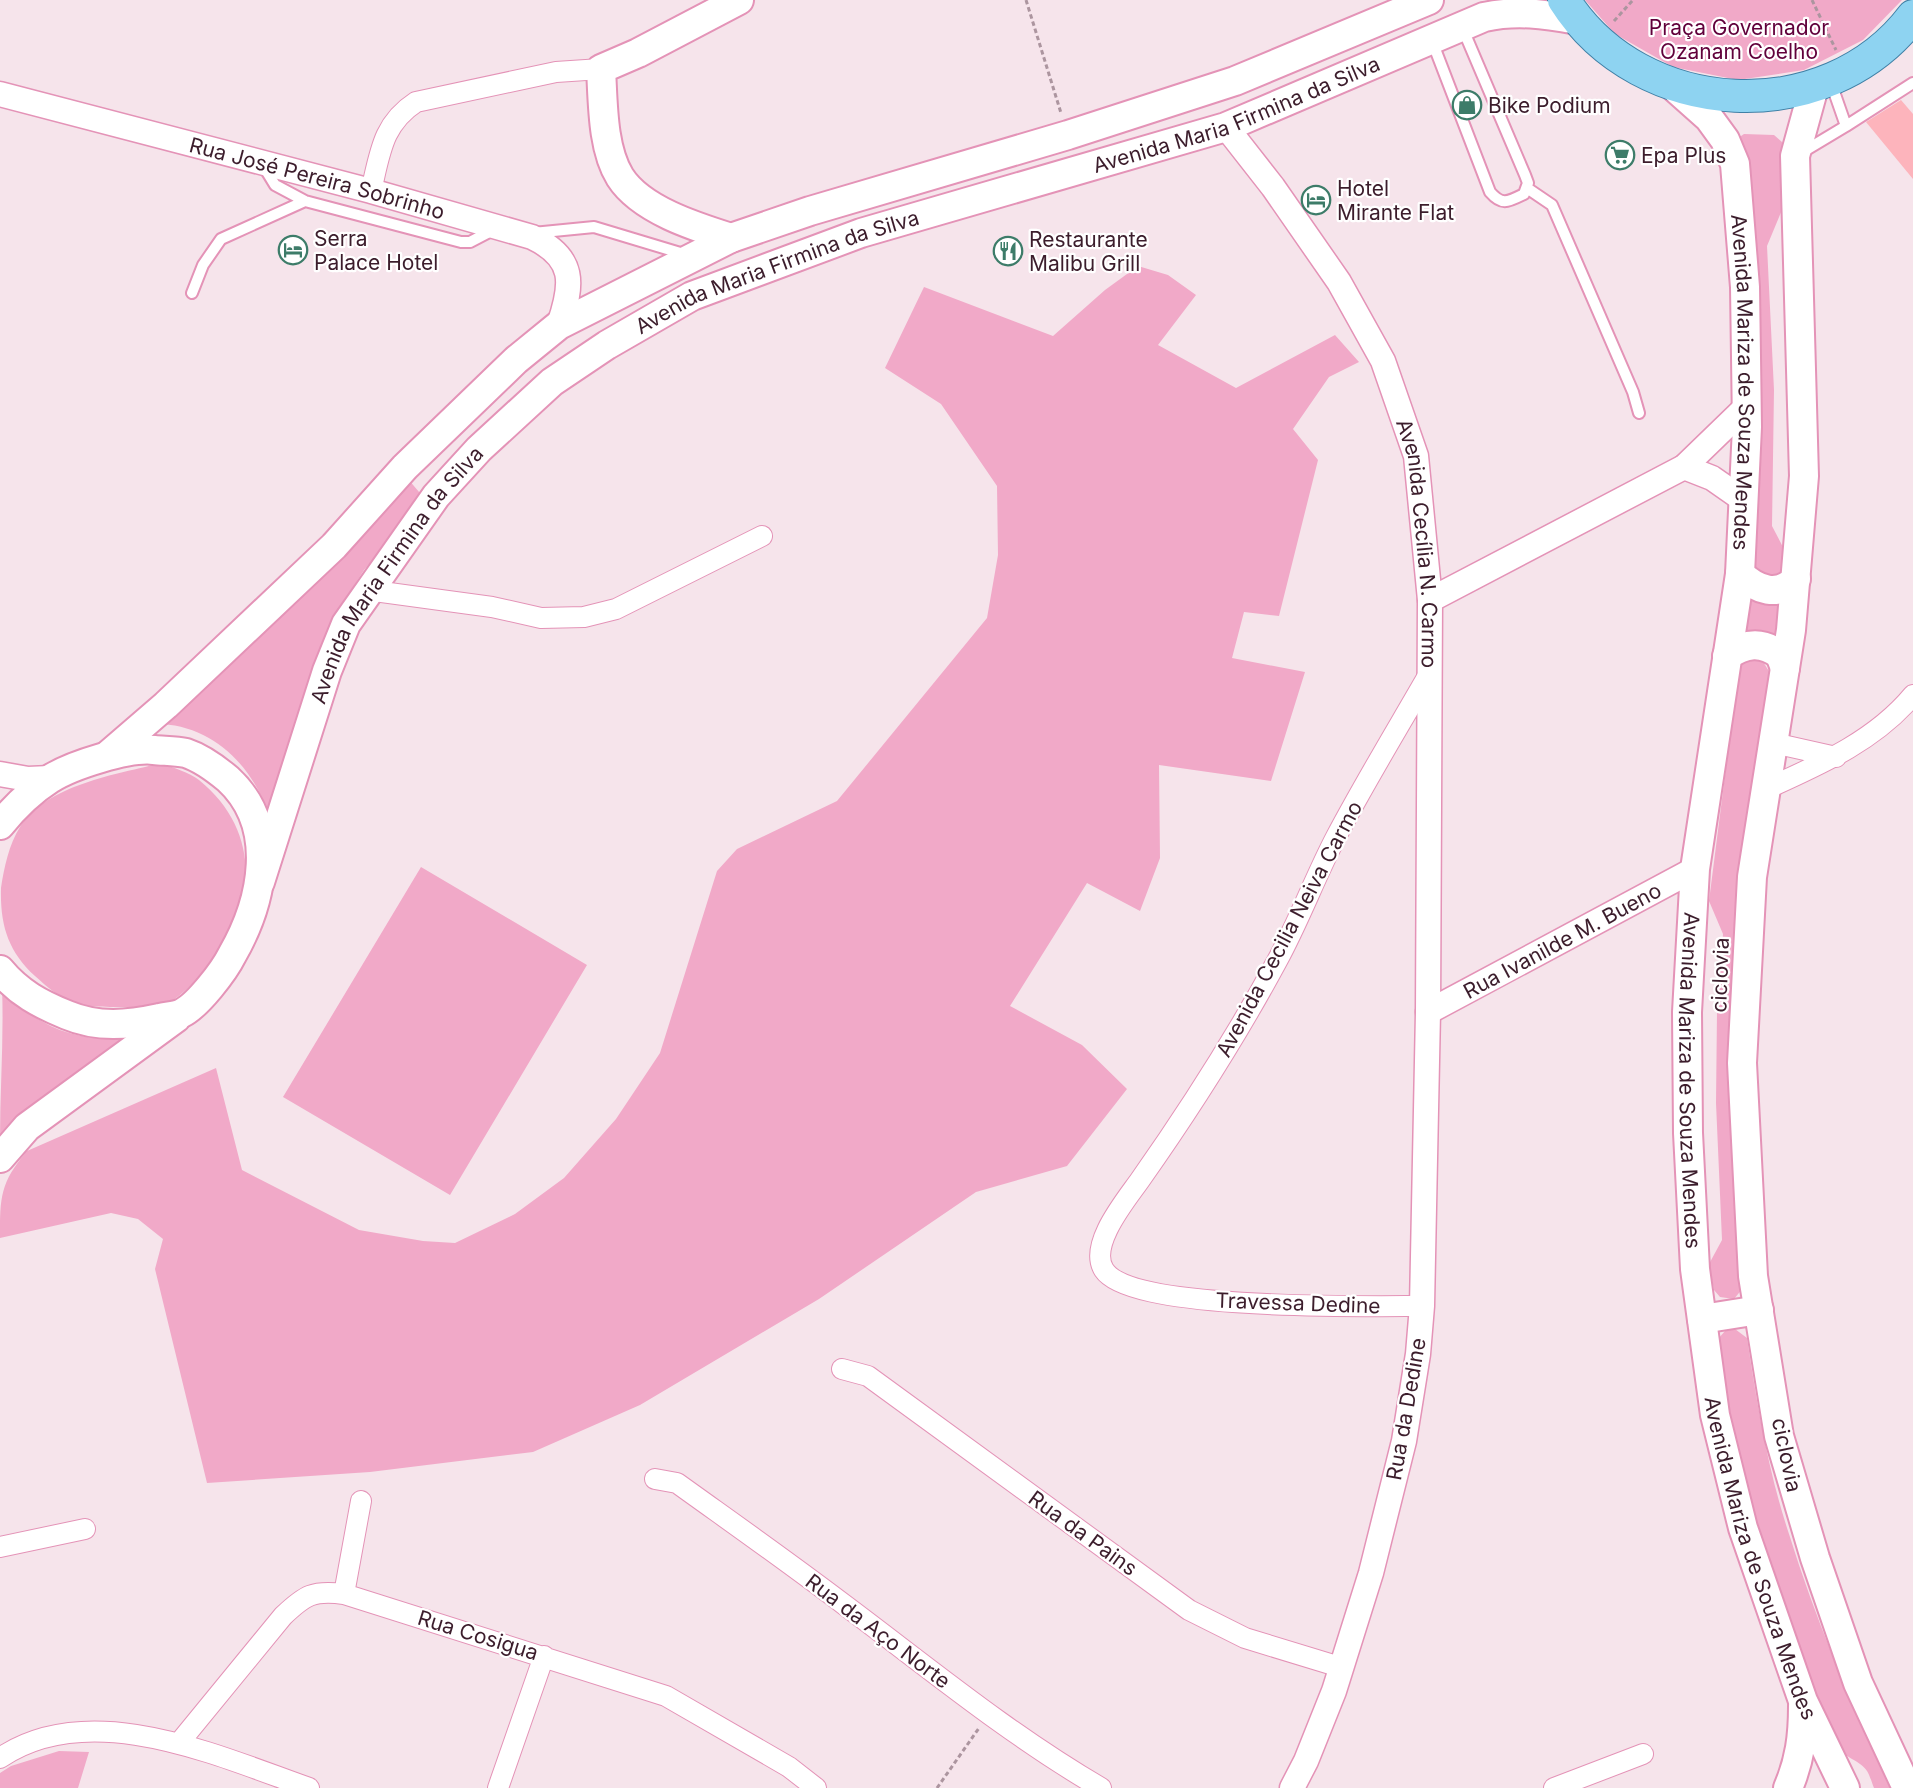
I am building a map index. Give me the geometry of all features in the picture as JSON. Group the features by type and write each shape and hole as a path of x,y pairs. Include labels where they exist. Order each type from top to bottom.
{"main road":[{"path":"731,238 669,216 646,202 620,177 610,148 601,69 638,53 739,0"},
{"path":"1423,3 1432,41"},
{"name":"Avenida Maria Firmina da Silva","path":"108,755 166,705 334,546 405,467 516,360 559,325 681,261 731,238 810,211 1068,135 1235,81 1423,3"},
{"path":"1570,10 1596,40 1632,67 1674,86 1744,98 1830,80 1898,36 1913,16"},
{"name":"Avenida Maria Firmina da Silva","path":"260,882 327,671 346,624 367,590 436,496 479,449 552,382 608,345 692,296 861,233 1237,122 1484,17 1510,11 1570,10"},
{"path":"1374,22 1387,60"},
{"path":"1830,80 1795,156 1804,476 1796,579 1785,668 1752,877 1742,1062 1754,1276 1779,1436 1815,1558 1858,1683 1907,1788"},
{"path":"1235,81 1237,122"},
{"name":"Avenida Mariza de Souza Mendes","path":"1674,86 1709,118 1725,140 1735,164 1745,287 1745,501 1740,574 1695,869 1687,1012 1695,1269 1715,1415 1743,1528 1803,1701 1845,1788"},
{"path":"681,261 692,296"},
{"path":"405,467 436,496"},
{"path":"1740,574 1751,584 1764,590 1781,590 1796,579"},
{"path":"1727,656 1740,646 1756,645 1780,655 1785,668"},
{"path":"0,825 15,806 51,778 108,755 147,749 186,753 216,768 243,793 257,823 262,849 260,882 240,941 221,976 183,1013 27,1126 0,1158"},
{"path":"0,970 13,987 38,1003 86,1023 129,1025 183,1013"},
{"path":"1702,1319 1759,1310"},
{"path":"1788,1788 1798,1766 1803,1737 1803,1701"}],"street":[{"path":"371,191 388,128 400,113 416,102 556,72 601,69"},
{"name":"Rua José Pereira Sobrinho","path":"0,94 371,191 523,234 553,247 562,259 568,275 568,300 559,325"},
{"name":"Avenida Cecília N. Carmo","path":"1237,122 1273,188 1339,282 1383,361 1416,456 1430,600 1428,1012"},
{"path":"1430,600 1684,466 1746,407"},
{"path":"1684,466 1712,478 1745,501"},
{"path":"367,590 480,605 542,618 584,617 616,609 762,536"},
{"name":"Avenida Cecilia Neiva Carmo","path":"1103,1239 1118,1210 1195,1102 1233,1038 1279,958 1335,838 1429,674"},
{"path":"1766,789 1836,757 1901,709 1913,695"},
{"path":"1774,743 1836,757"},
{"path":"0,774 28,779 51,778"},
{"name":"Rua Ivanilde M. Bueno","path":"1428,1012 1695,869"},
{"name":"Rua da Dedine","path":"1292,1788 1318,1731 1371,1574 1404,1442 1418,1354 1422,1306 1428,1012"},
{"name":"Travessa Dedine","path":"1103,1239 1100,1257 1104,1269 1126,1285 1221,1302 1298,1307 1422,1306"},
{"name":"Rua da Pains","path":"842,1369 868,1376 1189,1610 1245,1638 1340,1667"},
{"name":"Rua da Aço Norte","path":"655,1479 677,1483 845,1604 988,1715 1060,1764 1101,1788"},
{"path":"344,1594 361,1501"},
{"path":"0,1547 85,1529"},
{"name":"Rua Cosigua","path":"179,1743 283,1616 303,1598 322,1591 344,1594 666,1696 789,1767 816,1788"},
{"path":"498,1788 544,1656"},
{"path":"0,1758 14,1749 58,1733 125,1733 179,1743 309,1788"},
{"path":"1554,1788 1642,1754"}],"lane":[{"path":"1432,41 1490,192 1497,201 1505,203 1524,194 1527,188 1525,175 1462,27"},
{"path":"1830,80 1846,126"},
{"path":"1795,156 1913,83"},
{"path":"262,164 275,184 305,201 461,242 470,242 500,226"},
{"path":"1527,188 1552,205 1633,392 1639,413"},
{"path":"192,293 203,265 221,239 305,201"},
{"path":"523,234 594,227 681,261"}],"path":[{"path":"1026,0 1068,135"},
{"path":"1812,0 1830,80"},
{"path":"937,1788 988,1715"}],"green space":[{"name":"Praça Governador Ozanam Coelho","path":"1585,0 1902,0 1863,40 1804,70 1738,80 1673,67 1615,34"},
{"path":"1744,134 1774,135 1782,142 1784,205 1767,246 1774,390 1772,526 1784,549 1783,572 1776,580 1753,572 1738,138"},
{"path":"1138,266 1168,275 1196,295 1158,345 1236,388 1335,335 1359,362 1329,377 1293,429 1318,460 1279,616 1244,612 1232,658 1305,672 1271,781 1159,765 1160,858 1140,911 1087,883 1010,1006 1082,1045 1127,1089 1067,1166 976,1192 819,1299 640,1405 533,1452 370,1472 207,1483 155,1269 163,1239 138,1219 111,1213 0,1238 3,1191 18,1162 27,1151 216,1068 242,1170 359,1230 423,1241 455,1243 515,1214 564,1178 616,1119 660,1053 717,871 737,849 837,801 987,618 998,555 997,486 941,404 885,368 924,287 1053,336 1105,290"},
{"path":"408,479 425,499 364,570 334,617 319,652 269,814 251,779 226,750 211,739 194,731 156,724"},
{"path":"1750,596 1786,600 1780,641 1745,635"},
{"path":"1747,659 1762,660 1770,673 1743,1288 1734,1299 1720,1297 1714,1290 1709,1264 1722,1240 1716,1103 1717,1012 1723,934 1709,901 1739,666"},
{"path":"162,763 186,772 199,780 218,798 232,818 241,840 245,862 245,885 241,908 232,931 219,954 195,982 172,1001 160,1005 136,1007 93,1006 70,1002 59,996 26,967 7,936 2,914 1,888 10,848 20,827 32,813 64,791 104,777"},
{"path":"421,867 587,965 450,1195 283,1097"},
{"path":"2,987 30,1013 59,1030 93,1038 131,1038 61,1084 0,1139 3,1025"},
{"path":"1735,1329 1747,1338 1769,1462 1800,1567 1835,1663 1890,1788 1874,1788 1864,1767 1842,1753 1836,1745 1794,1647 1777,1597 1747,1495 1726,1391 1718,1339 1725,1331"},
{"path":"59,1751 89,1752 78,1788 0,1788 0,1773 11,1766"}],"building":[{"path":"1901,100 1913,114 1913,179 1866,122"}],"place":[{"name":"Bike Podium","path":"1467,105"},
{"name":"Epa Plus","path":"1620,155"},
{"name":"Hotel Mirante Flat","path":"1316,200"},
{"name":"Serra Palace Hotel","path":"293,250"},
{"name":"Restaurante Malibu Grill","path":"1008,251"}]}
